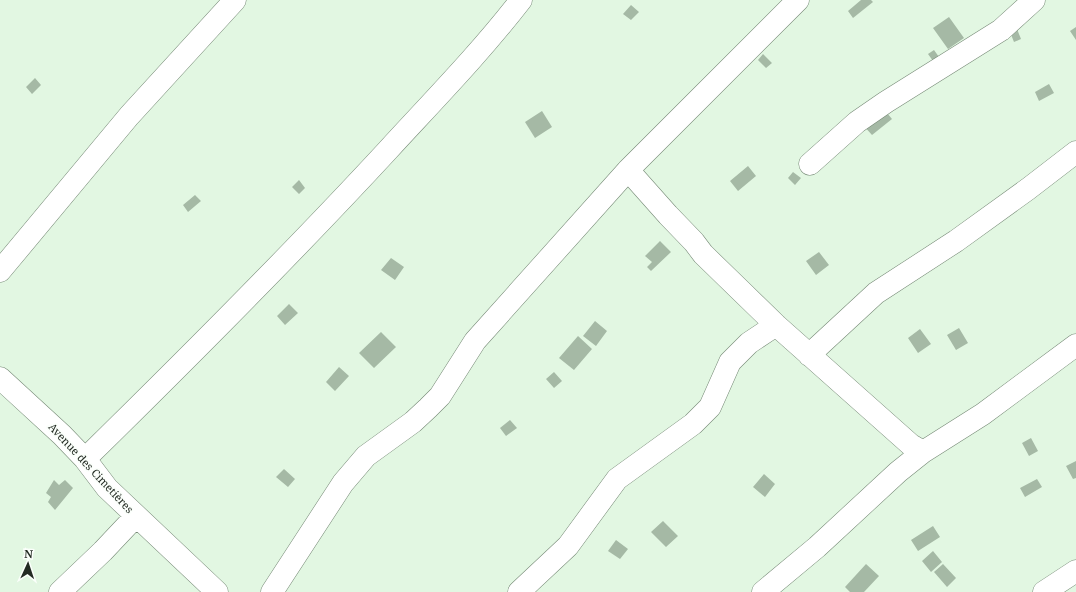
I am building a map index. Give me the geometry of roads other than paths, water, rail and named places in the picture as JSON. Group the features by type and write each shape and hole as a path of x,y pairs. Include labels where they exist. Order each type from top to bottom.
{"street":[{"path":"0,271 129,116 235,0"},
{"path":"85,459 204,342 325,218 471,60 521,0"},
{"path":"272,592 343,483 355,468 366,456 413,422 440,396 475,341 628,170 798,0"},
{"path":"810,164 863,118 1001,30 1034,0"},
{"path":"809,355 876,293 956,241 1076,152"},
{"path":"628,170 673,221 694,242 703,254 776,325 911,445 923,452"},
{"path":"519,592 568,546 617,479 693,424 710,407 730,362 749,343 776,325"},
{"path":"763,592 817,547 898,472 923,452 983,414 1076,345"},
{"name":"Avenue des Cimetières","path":"0,378 62,435 85,459 106,488 217,592"},
{"path":"60,592 104,552 136,516"},
{"path":"1044,592 1076,571"}]}
